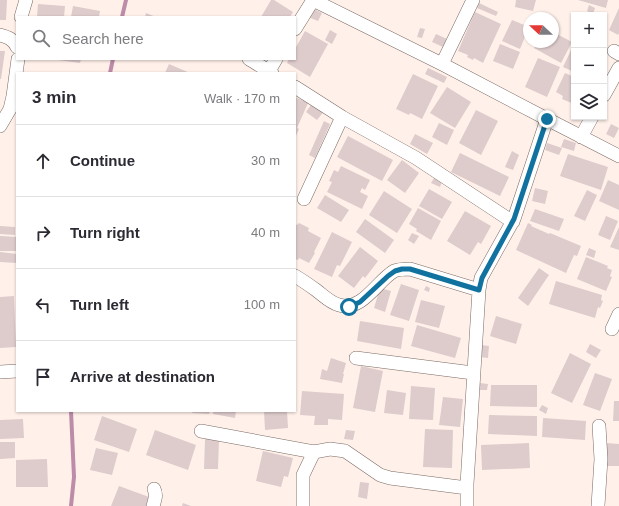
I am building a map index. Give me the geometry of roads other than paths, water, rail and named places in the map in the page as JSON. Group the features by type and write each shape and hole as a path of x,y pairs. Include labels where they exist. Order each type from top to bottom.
{"street":[{"path":"22,16 26,0"},
{"path":"296,27 313,0 442,64 619,156"},
{"path":"442,64 473,0"},
{"path":"0,35 9,37 16,41"},
{"path":"16,72 18,60"},
{"path":"251,60 270,72 276,60"},
{"path":"607,90 619,68"},
{"path":"0,126 10,109 16,74"},
{"path":"296,88 342,117 416,158 513,222"},
{"path":"304,199 342,117"},
{"path":"467,506 473,373 479,290 482,278 513,222 547,119"},
{"path":"581,137 590,120"},
{"path":"296,277 316,290 327,300 349,307 360,302 388,276 395,271 402,269 410,269 479,290"},
{"path":"612,329 619,314"},
{"path":"356,358 473,373"},
{"path":"0,372 16,371"},
{"path":"598,506 601,459 599,426"},
{"path":"201,431 314,452 330,448 345,452 380,475 390,478 467,488"},
{"path":"302,506 303,475 314,452"},
{"path":"153,506 156,496 154,489"}],"waterway":[{"path":"122,16 126,0"},
{"path":"110,72 113,60"},
{"path":"71,412 74,477 71,506"}]}
